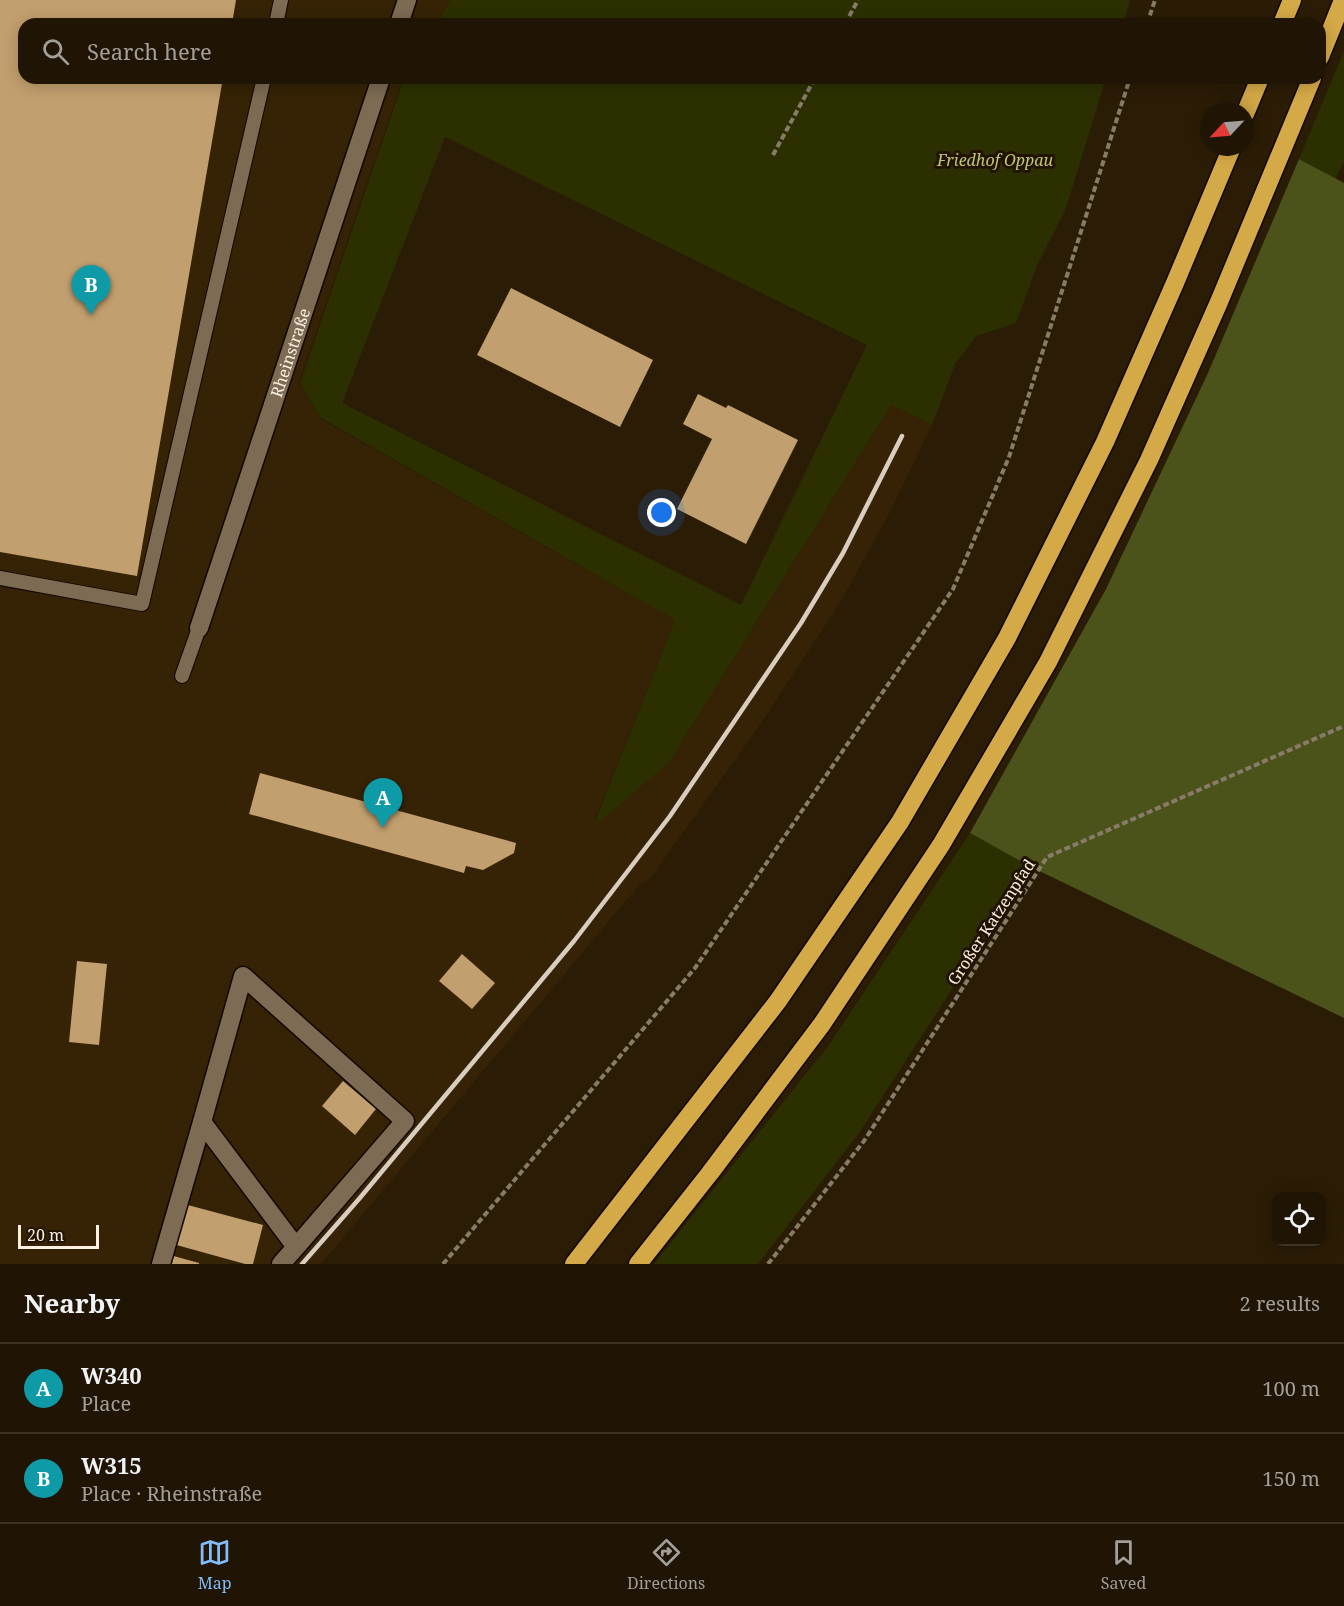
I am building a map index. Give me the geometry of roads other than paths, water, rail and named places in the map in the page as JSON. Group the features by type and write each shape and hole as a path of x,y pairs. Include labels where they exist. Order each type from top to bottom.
{"highway":[{"path":"1284,18 1292,0"},
{"path":"1326,42 1343,0"},
{"path":"1250,102 1258,84"},
{"path":"638,1264 822,1024 941,845 1047,662 1149,460 1219,302 1310,84"},
{"path":"574,1264 778,1001 900,822 1007,639 1105,442 1228,156"}],"street":[{"path":"401,18 407,0"},
{"name":"Rheinstraße","path":"199,628 379,84"},
{"path":"161,1264 243,976 405,1121 281,1264"},
{"path":"202,1122 296,1247"}],"lane":[{"path":"278,18 282,0"},
{"path":"0,578 142,604 263,84"},
{"path":"182,676 199,628"}],"railway":[{"path":"302,1264 574,941 670,816 801,623 843,553 902,436"}],"place":[{"name":"W315","path":"91,315"},
{"name":"W340","path":"383,828"}],"park label":[{"name":"Friedhof Oppau","path":"995,160"}]}
